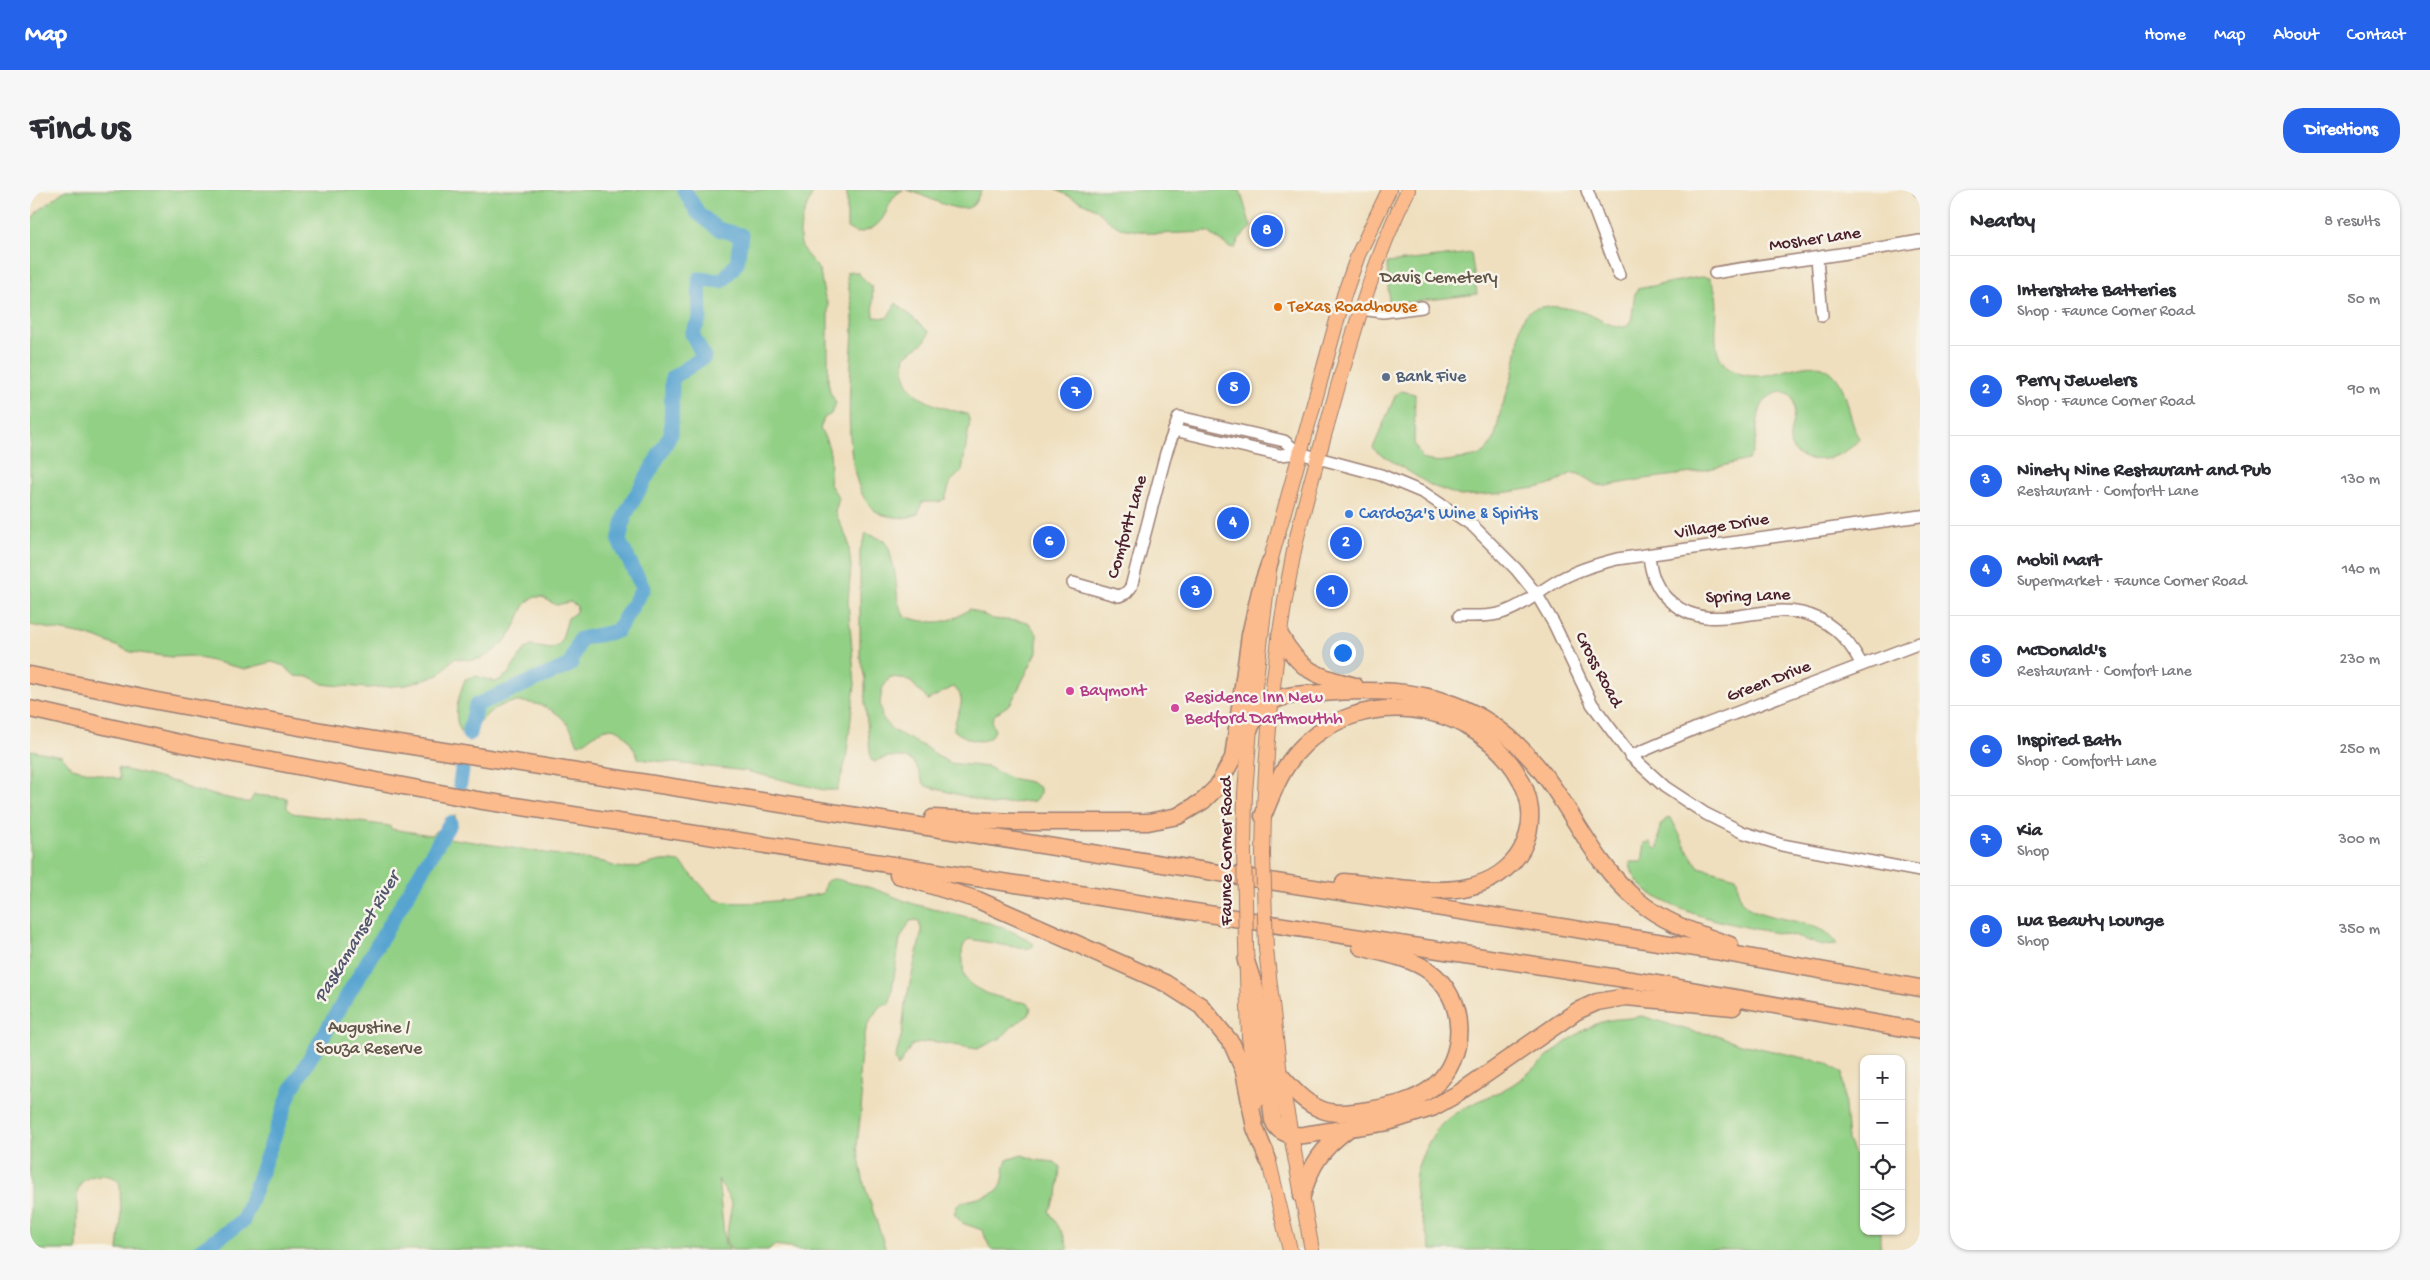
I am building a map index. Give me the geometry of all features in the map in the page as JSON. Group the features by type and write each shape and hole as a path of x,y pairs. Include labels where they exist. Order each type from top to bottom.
{"highway":[{"path":"861,817 922,817 1025,823 1148,822 1178,816 1197,806 1217,787 1233,758 1250,635 1260,591 1270,562"},
{"path":"1280,635 1292,655 1303,666 1328,679 1374,691"},
{"path":"30,675 157,701 355,737 1775,961 1920,988"},
{"path":"1250,728 1257,714 1271,701 1283,697 1323,692 1374,691 1436,697 1458,705 1484,719 1520,748 1538,768 1610,873 1636,900 1678,926 1775,961"},
{"path":"1264,816 1280,776 1292,758 1309,740 1344,718 1391,708 1436,713 1467,725 1484,736 1513,767 1524,784 1530,803 1529,830 1518,856 1497,876 1478,884 1460,889 1440,889 1328,880 1276,881"},
{"path":"30,709 151,738 356,778 841,857 1663,985 1920,1031"},
{"path":"841,857 978,900 1164,983 1192,999 1221,1029 1241,1062 1255,1128 1268,1160"},
{"path":"1280,1075 1302,1098 1326,1111 1342,1113 1380,1108 1406,1102 1433,1087 1451,1064 1459,1037 1456,1011 1450,995 1438,979 1424,968 1400,958 1294,928"},
{"path":"1246,953 1256,992 1273,1120 1278,1129 1290,1135 1304,1135 1388,1122 1432,1108 1459,1093 1577,1011 1606,999 1631,997 1753,1010 1830,1014"},
{"path":"1302,1196 1310,1170 1317,1157 1328,1145 1349,1129"}],"main road":[{"name":"Faunce Corner Road","path":"1312,1250 1280,1075 1266,949 1263,855 1271,701 1294,550 1318,458 1361,309 1384,242 1408,190"},
{"name":"Faunce Corner Road","path":"1290,1250 1268,1160 1252,1060 1246,953 1244,853 1245,793 1250,728 1270,562 1348,282 1386,192"}],"street":[{"path":"1587,190 1619,275"},
{"name":"Mosher Lane","path":"1715,273 1773,263 1817,259 1920,241"},
{"path":"1817,259 1822,314"},
{"path":"1361,309 1383,312 1422,307"},
{"name":"Comfortt Lane","path":"1073,583 1115,595 1123,595 1129,591 1133,584 1179,417 1284,441 1299,453"},
{"path":"1174,430 1280,455 1299,453"},
{"name":"Cross Road","path":"1299,453 1399,481 1450,508 1496,546 1537,595 1554,624 1592,704 1631,756 1665,787 1706,814 1742,832 1782,845 1920,871"},
{"name":"Village Drive","path":"1459,616 1497,614 1514,608 1560,580 1592,566 1617,559 1649,556 1920,516"},
{"name":"Spring Lane","path":"1649,556 1652,572 1659,589 1681,609 1696,615 1712,618 1784,611 1812,616 1838,632 1851,646 1861,663"},
{"name":"Green Drive","path":"1631,756 1686,732 1861,663 1920,643"}],"green space":[{"path":"65,190 814,190 802,220 800,236 804,251 820,273 828,304 828,381 830,392 836,403 831,414 824,418 820,429 829,448 831,468 829,483 839,498 835,512 848,541 851,566 848,602 855,685 846,760 837,790 824,790 746,771 639,759 627,738 617,729 603,730 578,744 569,726 558,714 532,703 513,702 504,704 487,714 473,729 464,735 457,722 457,708 465,679 476,676 496,682 508,674 525,649 532,646 551,649 557,646 561,642 568,618 576,612 577,606 570,602 556,605 542,597 534,597 524,606 508,637 487,656 474,660 454,658 439,675 406,685 368,688 323,684 311,677 295,676 284,666 272,662 245,669 191,656 172,657 131,652 95,637 30,625 30,222 37,212"},
{"path":"847,190 904,190 893,199 882,219 876,225 868,230 856,233 847,228"},
{"path":"906,190 982,190 974,204 968,208 960,208 951,207"},
{"path":"1056,190 1240,190 1251,227 1239,239 1235,248 1229,247 1208,232 1158,234 1120,228 1110,222 1096,209"},
{"name":"Davis Cemetery","path":"1471,253 1477,294 1389,305 1387,263"},
{"path":"847,272 858,273 872,287 874,317 887,318 896,303 929,332 922,343 905,356 904,370 907,382 913,391 931,403 967,414 970,421 962,471 951,481 945,499 939,502 922,502 918,514 910,517 888,516 871,507 860,488 853,463 849,403 853,322 847,279"},
{"path":"1700,277 1709,278 1714,288 1717,299 1716,345 1725,365 1737,373 1757,376 1769,375 1803,366 1823,367 1832,373 1842,388 1859,438 1854,445 1847,451 1828,458 1818,460 1800,456 1793,450 1790,443 1794,409 1793,401 1789,395 1781,392 1770,396 1764,402 1760,411 1753,451 1748,460 1692,473 1606,486 1597,485 1579,474 1572,473 1548,486 1495,494 1460,496 1432,486 1373,448 1396,394 1401,391 1415,394 1414,443 1422,458 1440,462 1480,455 1489,447 1495,437 1517,353 1521,324 1530,311 1545,307 1572,309 1586,313 1613,326 1624,327 1628,325 1632,318 1637,289"},
{"path":"866,533 883,540 889,548 895,573 898,602 904,616 921,621 940,622 955,618 970,609 993,619 1028,622 1037,634 1037,652 1011,703 996,714 992,720 995,730 992,736 987,739 982,741 970,739 954,730 961,697 953,687 928,700 911,682 901,678 890,677 882,689 880,704 882,717 892,730 925,747 949,763 988,767 1010,778 1030,782 1040,788 1040,794 1034,801 991,805 926,786 913,762 905,758 883,758 875,762 871,760 865,703 865,679 860,657 860,550"},
{"name":"Augustine / Souza Reserve","path":"30,750 62,756 72,768 120,779 118,768 179,783 192,790 245,802 250,802 254,795 287,798 287,808 292,813 390,826 391,829 431,835 455,815 456,820 448,832 448,838 604,862 624,868 662,861 680,862 714,899 724,902 768,902 823,893 824,885 832,879 866,886 924,907 972,918 1004,928 1034,944 1026,949 969,939 963,946 962,951 964,976 968,982 992,995 1028,1003 1031,1007 1029,1015 1014,1025 1001,1038 977,1049 931,1041 912,1045 898,1067 895,1059 922,931 918,920 910,921 900,939 890,1002 888,1005 885,1004 879,1007 867,1025 861,1052 859,1077 862,1099 857,1147 864,1184 886,1250 796,1250 790,1247 774,1245 768,1250 732,1250 726,1243 726,1238 732,1204 718,1179 725,1244 730,1250 118,1250 121,1220 120,1184 113,1177 102,1175 86,1179 82,1182 77,1193 77,1250 30,1250"},
{"path":"1671,818 1689,853 1699,867 1736,877 1743,903 1763,914 1819,929 1830,936 1837,945 1820,944 1698,915 1651,894 1636,879 1630,862 1642,862 1645,843 1650,842 1655,849 1658,848 1660,826 1666,819"},
{"path":"1642,1016 1694,1032 1717,1035 1741,1044 1827,1063 1842,1073 1848,1140 1860,1170 1860,1235 1880,1235 1880,1250 1431,1250 1419,1210 1415,1179 1424,1152 1440,1126 1456,1113 1512,1085 1562,1045 1583,1031 1600,1022"},
{"path":"1022,1155 1036,1160 1055,1162 1060,1167 1057,1196 1049,1211 1064,1236 1068,1250 991,1250 982,1230 962,1223 954,1214 957,1205 962,1202 995,1192 1002,1183 1007,1160"}],"waterway":[{"name":"Paskamanset River","path":"469,734 476,705 570,665 580,639 617,631 643,588 619,541 625,515 671,434 672,378 704,357 692,334 700,318 699,279 722,281 737,263 741,235 718,229 698,213 684,190"},
{"name":"Paskamanset River","path":"460,783 462,770"},
{"name":"Paskamanset River","path":"200,1250 243,1221 291,1090 450,823"}],"place":[{"name":"Lua Beauty Lounge","path":"1267,231"},
{"name":"Texas Roadhouse","path":"1278,307"},
{"name":"Bank Five","path":"1386,377"},
{"name":"McDonald's","path":"1234,388"},
{"name":"Kia","path":"1076,393"},
{"name":"Cardoza's Wine & Spirits","path":"1349,514"},
{"name":"Mobil Mart","path":"1233,523"},
{"name":"Inspired Bath","path":"1049,542"},
{"name":"Perry Jewelers","path":"1346,543"},
{"name":"Interstate Batteries","path":"1332,591"},
{"name":"Ninety Nine Restaurant and Pub","path":"1196,592"},
{"name":"Baymont","path":"1070,691"},
{"name":"Residence Inn New Bedford Dartmouthh","path":"1175,708"}]}
